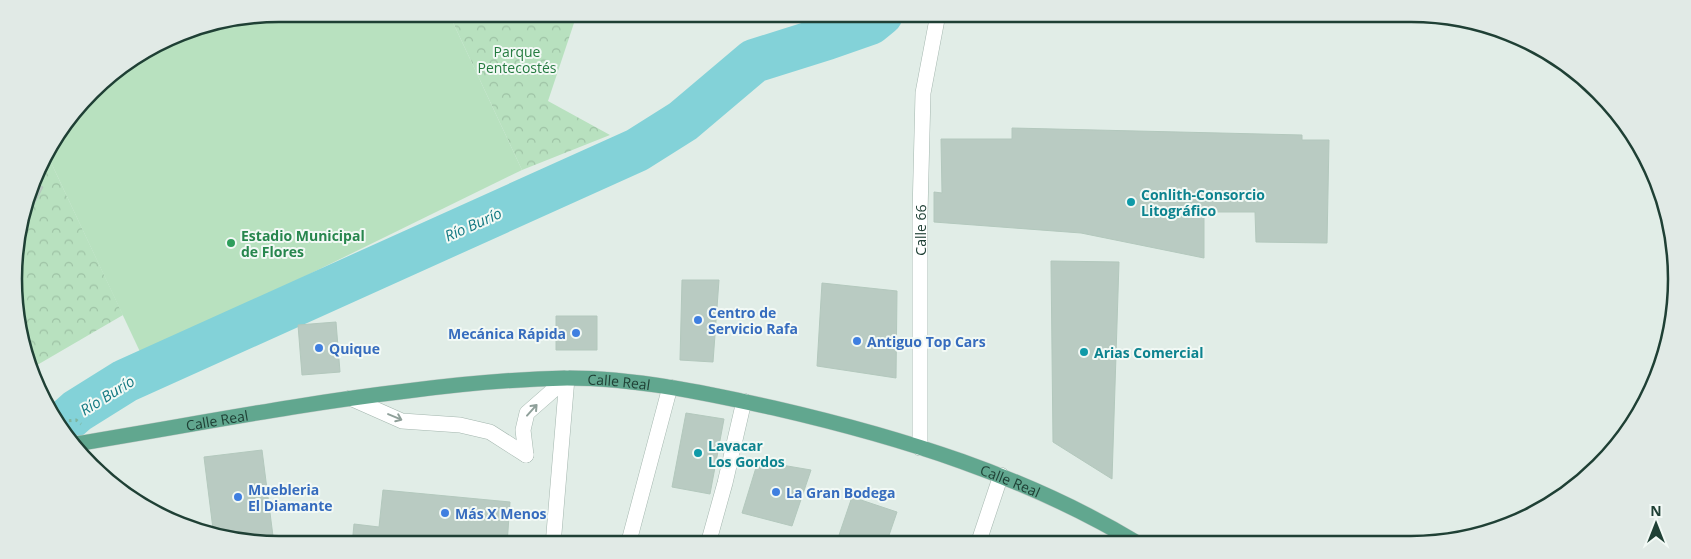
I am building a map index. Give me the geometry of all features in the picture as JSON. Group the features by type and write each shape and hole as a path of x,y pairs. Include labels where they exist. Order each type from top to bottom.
{"main road":[{"name":"Calle Real","path":"81,443 242,414 470,383 567,378 616,381 670,387 744,401 843,424 1001,475 1065,504 1126,536"}],"street":[{"name":"Calle 66","path":"920,448 920,213 923,93 936,23"},
{"path":"350,398 402,421 460,425 490,432 526,455 523,430 527,413 567,378"},
{"path":"554,536 567,378"},
{"path":"630,536 670,387"},
{"path":"710,536 744,401"},
{"path":"981,536 1001,475"}],"path":[{"path":"65,421 76,420"}],"green space":[{"name":"Estadio Municipal de Flores","path":"263,23 453,23 522,170 142,356 51,162 66,137 86,110 110,86 151,57 181,42 229,27"},
{"name":"Parque Pentecostés","path":"453,23 574,23 548,101 610,135 522,170"},
{"path":"51,162 123,315 37,365 27,330 22,280 27,229 33,205 43,187 40,186"}],"building":[{"name":"Conlith-Consorcio Litográfico","path":"1012,128 1302,135 1302,140 1329,140 1327,243 1256,242 1255,212 1204,212 1204,258 1081,233 934,222 934,192 942,193 941,139 1012,139"},
{"path":"40,186 43,187 33,205"},
{"name":"Arias Comercial","path":"1051,261 1119,262 1112,479 1053,442"},
{"name":"Centro de Servicio Rafa","path":"682,280 719,280 713,362 680,360"},
{"name":"Antiguo Top Cars","path":"822,283 897,291 896,378 817,366"},
{"name":"Mecánica Rápida","path":"556,316 597,316 597,350 556,350"},
{"name":"Quique","path":"336,322 340,372 302,375 298,325"},
{"name":"Lavacar Los Gordos","path":"686,413 724,419 710,494 672,487"},
{"name":"Muebleria El Diamante","path":"262,450 273,536 229,532 213,528 204,457"},
{"name":"La Gran Bodega","path":"758,461 811,470 792,526 742,513"},
{"name":"Más X Menos","path":"383,490 510,502 508,536 353,536 354,524 379,527"},
{"path":"852,497 897,512 889,536 839,536"}],"waterway":[{"name":"Río Burío","path":"66,421 77,411 125,381 637,150 683,121 754,61 870,23"}],"place":[{"name":"Conlith-Consorcio Litográfico","path":"1131,202"},
{"name":"Estadio Municipal de Flores","path":"231,243"},
{"name":"Centro de Servicio Rafa","path":"698,320"},
{"name":"Mecánica Rápida","path":"576,333"},
{"name":"Antiguo Top Cars","path":"857,341"},
{"name":"Quique","path":"319,348"},
{"name":"Arias Comercial","path":"1084,352"},
{"name":"Lavacar Los Gordos","path":"698,453"},
{"name":"La Gran Bodega","path":"776,492"},
{"name":"Muebleria El Diamante","path":"238,497"},
{"name":"Más X Menos","path":"445,513"}]}
